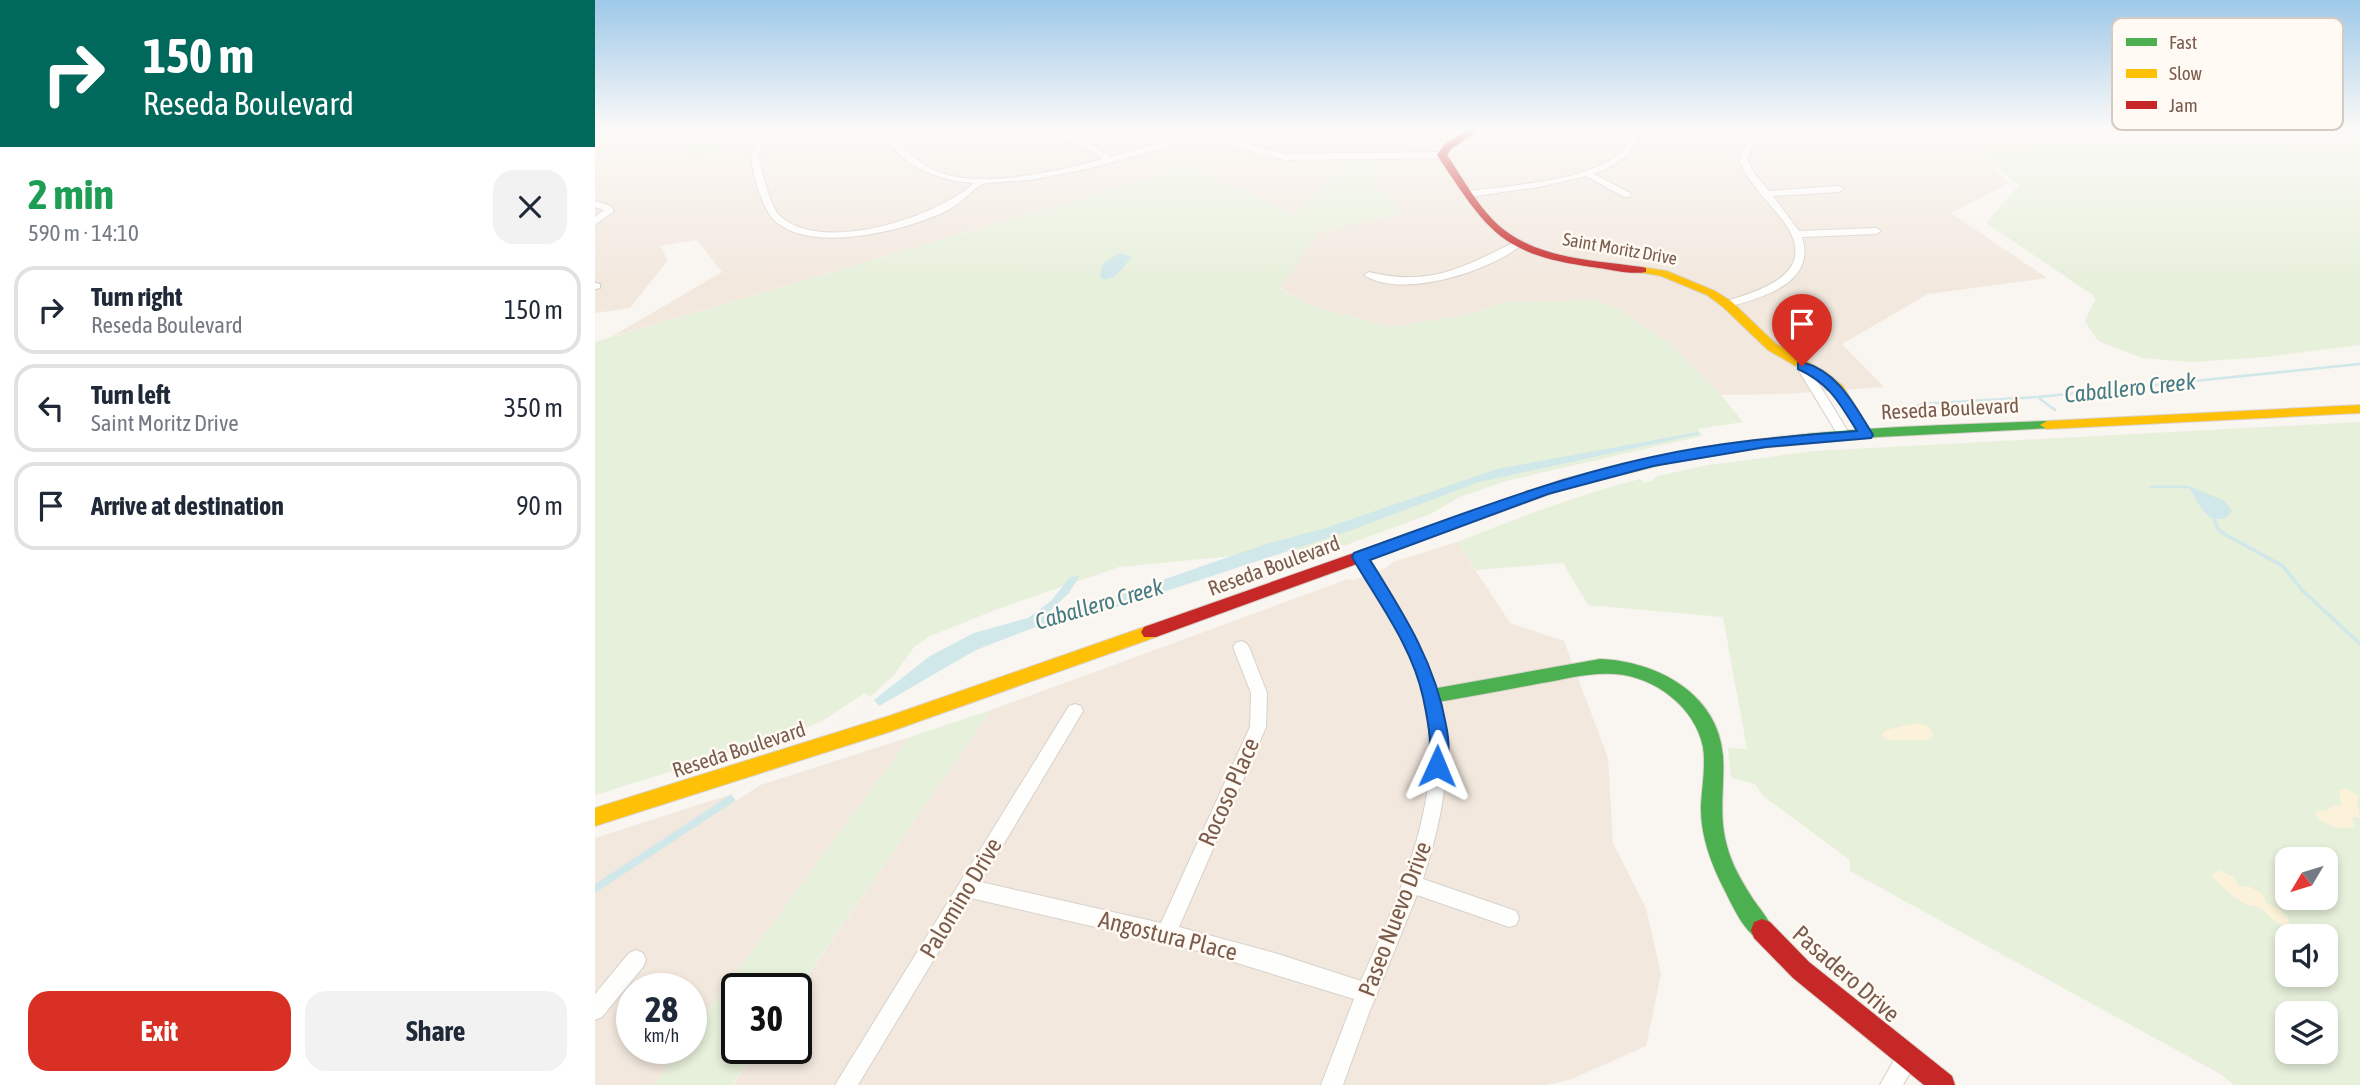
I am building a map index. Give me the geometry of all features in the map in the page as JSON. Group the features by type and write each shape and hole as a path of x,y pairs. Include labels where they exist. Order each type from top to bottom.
{"main road":[{"name":"Saint Moritz Drive","path":"1459,180 1497,231 1518,244 1564,259 1663,273 1697,285 1727,304 1772,347 1821,375 1838,389 1866,435"},
{"name":"Reseda Boulevard","path":"595,817 816,748 1025,677 1543,491 1596,475 1713,450 1844,435 2360,408"},
{"name":"Pasadero Drive","path":"1432,696 1599,666 1619,666 1665,683 1690,703 1703,722 1711,744 1712,823 1721,858 1737,894 1761,930 1798,968 1943,1085"}],"street":[{"path":"762,180 773,215 782,223 801,231 825,234 861,232 922,218 969,193 982,180"},
{"path":"976,180 986,180"},
{"path":"1469,194 1554,180"},
{"path":"1598,180 1627,195"},
{"path":"1727,304 1757,295 1787,278 1799,259 1800,246 1795,234 1755,180"},
{"path":"1766,194 1839,189"},
{"path":"595,204 608,208 609,211 595,222"},
{"path":"1795,234 1854,230 1876,232"},
{"path":"1369,275 1390,282 1430,281 1466,270 1518,244"},
{"name":"Saint Moritz Drive","path":"1802,366 1844,435"},
{"name":"Paseo Nuevo Drive","path":"1332,1085 1366,993 1413,885 1433,818 1440,741 1432,696 1420,662 1405,630 1360,557"},
{"name":"Rocoso Place","path":"1166,933 1258,727 1259,693 1241,647"},
{"name":"Palomino Drive","path":"846,1085 1075,711"},
{"path":"1413,885 1509,918"},
{"name":"Angostura Place","path":"968,888 1166,933 1278,964 1366,993"},
{"path":"595,1010 636,960"},
{"path":"1891,1085 1908,1057"}],"shaded area":[{"path":"595,180 1145,180 611,337 722,272 697,240 660,246 668,260 630,308 595,313"},
{"path":"1216,180 1332,180 1294,215"},
{"path":"1378,180 2006,180 2010,183 1951,213 2047,278 1928,294 1842,344 1884,387 1721,395 1669,343 1507,302 1467,315 1391,327 1315,307 1280,288 1318,232 1399,214 1392,199 1376,187"},
{"path":"1457,542 1510,623 1564,641 1608,758 1613,843 1646,908 1661,974 1646,1046 1572,1079 1546,1085 733,1085 747,1064 812,1064 812,973 810,973 991,710 1348,579 1354,580 1386,568 1393,562"},
{"path":"910,737 736,973 721,973 721,993 707,1012 707,973 616,973 616,1064 669,1064 654,1085 595,1085 595,838"}],"green space":[{"path":"1145,180 1216,180 1294,215 1332,180 1378,180 1376,187 1392,199 1399,214 1318,232 1280,289 1315,307 1391,327 1467,315 1507,302 1595,300 1613,306 1669,343 1721,395 1743,422 1698,429 1702,436 1506,481 1460,497 1430,514 1346,545 1119,567 1003,607 930,636 915,646 894,675 870,697 865,693 822,721 795,733 595,795 595,342"},
{"path":"2012,180 2360,180 2360,345 2265,357 2193,362 2142,358 2098,341 2085,321 2095,299 2093,295 1986,223 2019,185"},
{"path":"2360,422 2360,1085 2234,1085 2222,1075 1850,871 1850,860 1763,796 1755,784 1731,778 1728,748 1747,749 1723,617 1588,605 1563,563 1476,570 1457,542 1617,485 1640,479 1645,483 1657,476 1708,465 1815,451"},
{"path":"991,710 809,973 736,973 910,737"},
{"path":"721,993 721,1064 747,1064 732,1085 654,1085 669,1064 707,1064 707,1012"}],"sand":[{"path":"1916,723 1926,725 1932,731 1933,736 1929,740 1887,740 1881,735 1886,730"},
{"path":"2348,789 2359,797 2357,802 2360,818 2352,817 2354,827 2331,826 2322,821 2315,812 2328,810 2334,805 2342,806 2339,792"},
{"path":"2219,870 2233,877 2239,887 2248,886 2262,893 2266,903 2275,907 2275,910 2282,910 2290,923 2278,923 2262,909 2247,905 2212,875"}],"water":[{"path":"1119,253 1132,257 1115,276 1102,279 1100,275 1103,264"},
{"path":"1698,432 1700,434 1479,482 1349,531 1099,613 1041,625 976,650 879,706 595,893 595,884 874,700 930,656 974,633 1028,618 1051,601 1069,578 1080,575 1069,593 1049,612 1102,601 1497,469"},
{"path":"2189,488 2225,501 2232,511 2226,518 2212,518 2203,510"}],"pier":[{"path":"874,700 879,706 736,801 731,794"}],"waterway":[{"name":"Caballero Creek","path":"1901,414 1921,404 2038,397 2360,364"},
{"path":"2040,399 2055,410"},
{"path":"2150,487 2189,487"},
{"path":"2214,520 2219,530 2226,535 2283,566 2302,590 2360,644"}],"traffic: fast":[{"path":"1564,484 1673,458 1752,445 1878,433 2047,425"},
{"path":"1432,696 1600,666 1636,671 1671,686 1698,712 1707,728 1713,755 1711,815 1717,846 1736,891 1762,930"}],"traffic: slow":[{"path":"1642,270 1663,273 1711,293 1727,304 1772,347 1821,375 1838,389 1866,435"},
{"path":"2047,425 2360,409"},
{"path":"595,817 889,724 1150,632"}],"traffic: jam":[{"path":"1458,180 1493,226 1525,247 1543,254 1583,262 1642,270"},
{"path":"1150,632 1564,484"},
{"path":"1762,930 1801,970 1943,1085"}],"route":[{"path":"1437,766 1440,741 1432,696 1420,662 1405,630 1360,557 1543,491 1653,461 1766,442 1866,435 1838,389 1821,375 1802,366"}]}
